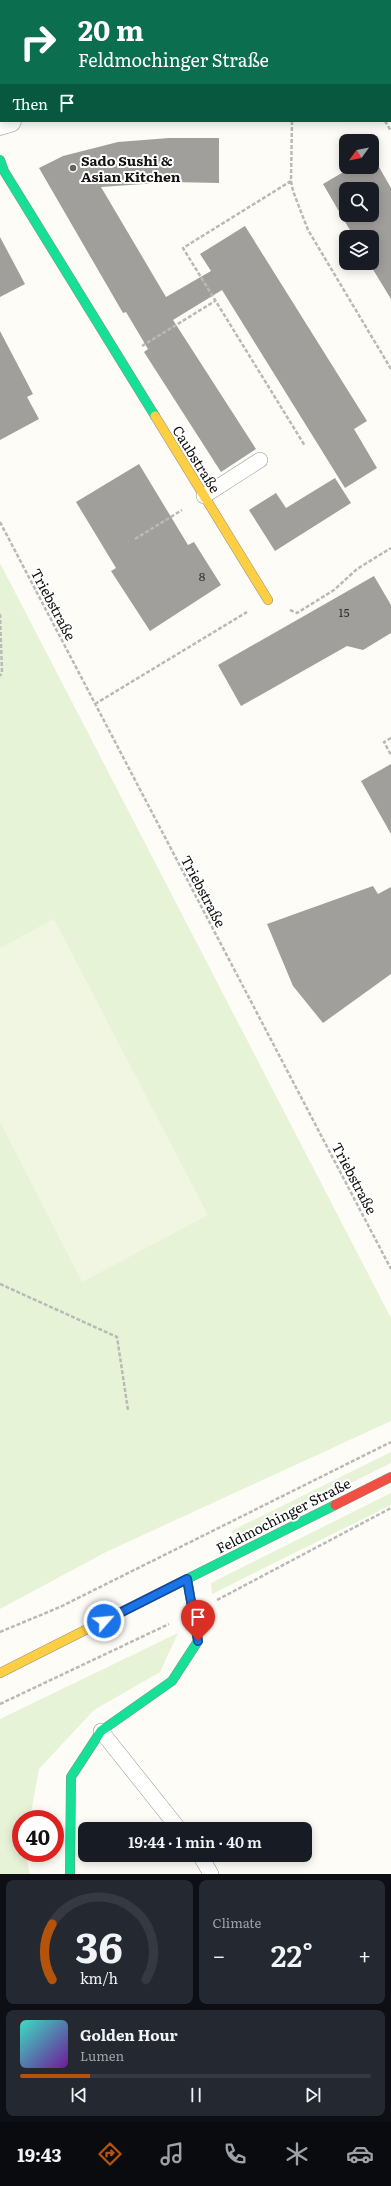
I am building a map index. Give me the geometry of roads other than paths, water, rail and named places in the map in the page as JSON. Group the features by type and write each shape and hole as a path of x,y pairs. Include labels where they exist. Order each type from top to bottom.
{"street":[{"name":"Caubstraße","path":"0,160 4,171 268,600"},
{"name":"Feldmochinger Straße","path":"0,1673 391,1477"},
{"path":"70,1874 71,1777 102,1731 172,1682 198,1641 187,1579"}],"lane":[{"path":"204,496 260,460"},
{"path":"102,1731 174,1822"},
{"path":"204,1862 212,1874"}],"place":[{"name":"Sado Sushi & Asian Kitchen","path":"73,168"}]}
